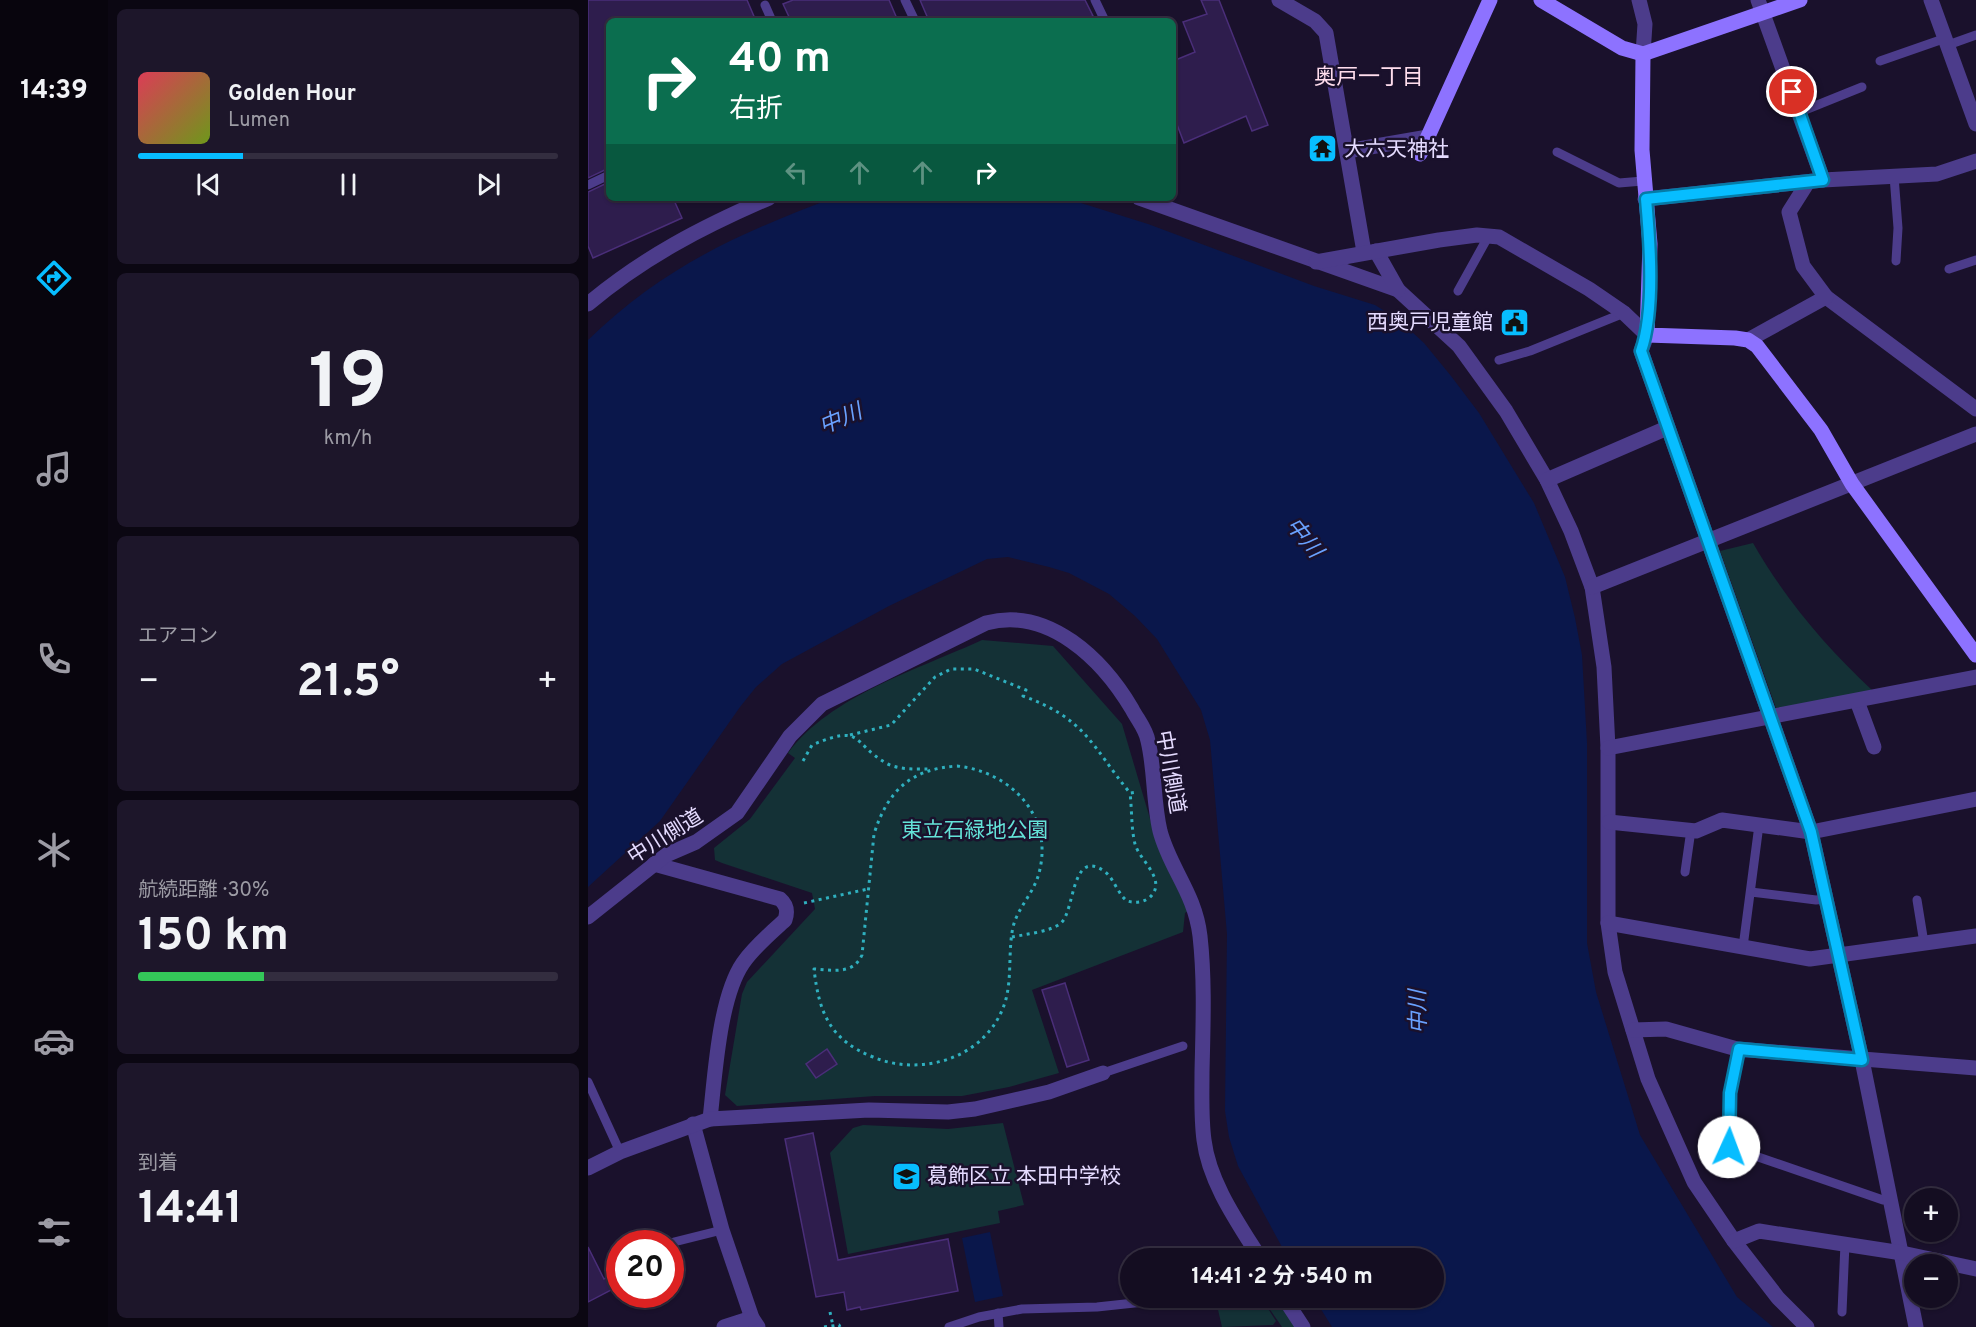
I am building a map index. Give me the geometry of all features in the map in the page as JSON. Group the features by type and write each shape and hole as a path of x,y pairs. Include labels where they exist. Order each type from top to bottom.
{"street":[{"path":"1279,0 1299,5 1326,33 1347,151 1370,251 1398,290 1459,346 1506,411 1547,480 1571,531 1592,587 1604,667 1608,748 1608,923 1615,972 1648,1079 1669,1132 1694,1182 1734,1241 1778,1298 1807,1327"},
{"path":"1420,154 1490,0"},
{"path":"1541,0 1622,48 1642,54 1761,7 1800,0"},
{"path":"1639,0 1645,24 1642,54 1643,181 1650,244 1647,335 1641,351 1811,832 1862,1060 1916,1327"},
{"path":"1931,0 1976,124"},
{"path":"1761,7 1800,112 1816,181"},
{"path":"1347,151 1428,137"},
{"path":"1646,199 1816,181 1937,174 1976,160"},
{"path":"1816,181 1788,212 1803,266 1826,297 1976,409"},
{"path":"588,304 638,266 702,227 762,201"},
{"path":"1147,201 1398,290"},
{"path":"1316,262 1439,240 1489,235 1499,237 1589,289 1624,314 1647,335 1748,340 1826,297"},
{"path":"1748,340 1765,356 1821,430 1852,484 1976,655"},
{"path":"1547,480 1667,428"},
{"path":"1592,587 1976,434"},
{"name":"中川側道","path":"588,917 666,855 696,842 737,813 790,735 822,705 972,629 999,620 1032,623 1053,631 1071,640 1099,662 1120,690 1146,733 1160,830 1193,901 1198,921 1202,976 1202,1121 1207,1154 1226,1199 1254,1248"},
{"path":"1608,748 1976,677"},
{"path":"1857,701 1874,747"},
{"path":"1609,822 1696,831 1722,820 1811,832 1976,799"},
{"path":"696,842 692,863 714,879"},
{"path":"654,864 714,879 780,899 786,904 785,920 744,962 734,980 726,1005 710,1119"},
{"path":"1608,923 1810,958 1839,956 1976,936"},
{"path":"1633,1030 1666,1029 1739,1049 1976,1068"},
{"path":"588,1168 621,1152 710,1119 869,1110 948,1112 975,1109 1029,1098 1103,1073"},
{"path":"693,1124 722,1230 755,1323 724,1327"},
{"path":"1734,1241 1759,1231 1902,1253 1976,1269"},
{"path":"1291,1308 1303,1327"}],"lane":[{"path":"905,0 914,18"},
{"path":"1095,0 1104,18"},
{"path":"765,5 771,18"},
{"path":"1880,60 1976,35"},
{"path":"1800,112 1862,87"},
{"path":"1557,152 1619,183 1643,181"},
{"path":"588,184 606,176"},
{"path":"1894,176 1898,228 1896,261"},
{"path":"1458,291 1489,235"},
{"path":"1949,269 1976,260"},
{"path":"1499,360 1530,351 1624,314"},
{"path":"1743,947 1759,825"},
{"path":"1685,872 1691,830"},
{"path":"1751,892 1816,900 1826,899"},
{"path":"1917,900 1923,943"},
{"path":"1103,1073 1183,1046"},
{"path":"1739,1049 1730,1093 1729,1147 1883,1200 1889,1199"},
{"path":"588,1082 621,1152"},
{"path":"684,1240 722,1230"},
{"path":"1842,1312 1845,1244"},
{"path":"949,1327 998,1313 1022,1309 1120,1305"},
{"path":"998,1313 999,1327"}],"path":[{"path":"803,761 813,745 891,724 936,677 951,669 966,668 1026,690 1023,696 1040,702 1075,722 1089,737 1130,793 1135,845 1155,878 1154,892 1142,902 1127,901 1107,874 1096,867 1090,867 1083,870 1076,879 1068,913 1062,922 1011,937"},
{"path":"850,735 858,739 888,765 930,769 972,768 997,776 1023,798 1034,815 1040,834 1040,866 1035,885 1014,924 1005,1002 997,1019 978,1042 954,1058 919,1067 887,1063 852,1049 827,1023 817,995 814,969 847,970 859,962 864,946 874,834 880,814 890,798 909,780 930,769"},
{"path":"1130,793 1154,789"},
{"path":"804,903 868,889"},
{"path":"830,1312 833,1326"},
{"path":"824,1327 839,1325 840,1327"}],"green space":[{"path":"1753,543 1792,603 1838,657 1873,691 1777,711 1720,551"},
{"name":"東立石緑地公園","path":"982,640 1053,646 1122,724 1159,849 1188,911 1185,913 1183,932 1032,990 1059,1073 1009,1087 962,1096 875,1096 737,1106 725,1095 742,994 747,982 815,909 812,893 715,860 714,848 750,819 795,758 788,753 827,715 877,686"},
{"path":"1003,1123 1024,1205 998,1211 1000,1223 848,1254 830,1153 853,1128 863,1125 948,1129"},
{"path":"1218,1308 1268,1308 1276,1321 1273,1325 1222,1327"},
{"path":"1269,1308 1285,1308 1298,1327 1282,1327"}],"water":[{"name":"中川","path":"825,201 1075,201 1148,224 1314,286 1375,305 1399,320 1424,343 1479,413 1534,503 1565,577 1582,655 1587,743 1587,943 1596,992 1640,1135 1737,1297 1773,1327 1332,1327 1320,1308 1444,1308 1444,1248 1283,1248 1238,1166 1229,1137 1225,1111 1227,934 1210,740 1201,710 1157,639 1135,616 1109,594 1069,573 1008,557 987,559 889,606 782,664 756,687 740,707 660,821 588,887 588,340 644,292 673,273 702,255 765,225"},
{"path":"990,1232 1003,1296 975,1302 962,1238"}],"building":[{"path":"588,0 747,0 755,18 606,18 606,169 588,178"},
{"path":"793,0 889,0 897,18 790,18 783,4"},
{"path":"920,0 1085,0 1093,16 1089,18 928,18"},
{"path":"1201,0 1219,0 1268,125 1252,131 1246,116 1184,143 1176,122 1176,60 1195,52 1183,22 1207,14"},
{"path":"606,183 606,201 674,201 682,218 593,258 588,246 588,192"},
{"path":"1065,983 1089,1060 1067,1067 1042,990"},
{"path":"827,1049 837,1064 816,1078 806,1064"},
{"path":"813,1133 838,1260 948,1239 958,1291 861,1310 860,1307 847,1310 844,1292 816,1297 785,1139"},
{"path":"588,1247 604,1279 606,1278 606,1293 588,1302"}],"place":[{"name":"大六天神社","path":"1323,149"},
{"name":"西奥戸児童館","path":"1514,322"},
{"name":"葛飾区立 本田中学校","path":"906,1176"}],"district":[{"name":"奥戸一丁目","path":"1369,76"}],"route":[{"path":"1729,1147 1730,1093 1739,1049 1862,1060 1811,832 1641,351 1647,335 1650,244 1646,199 1823,180 1792,92"}]}
